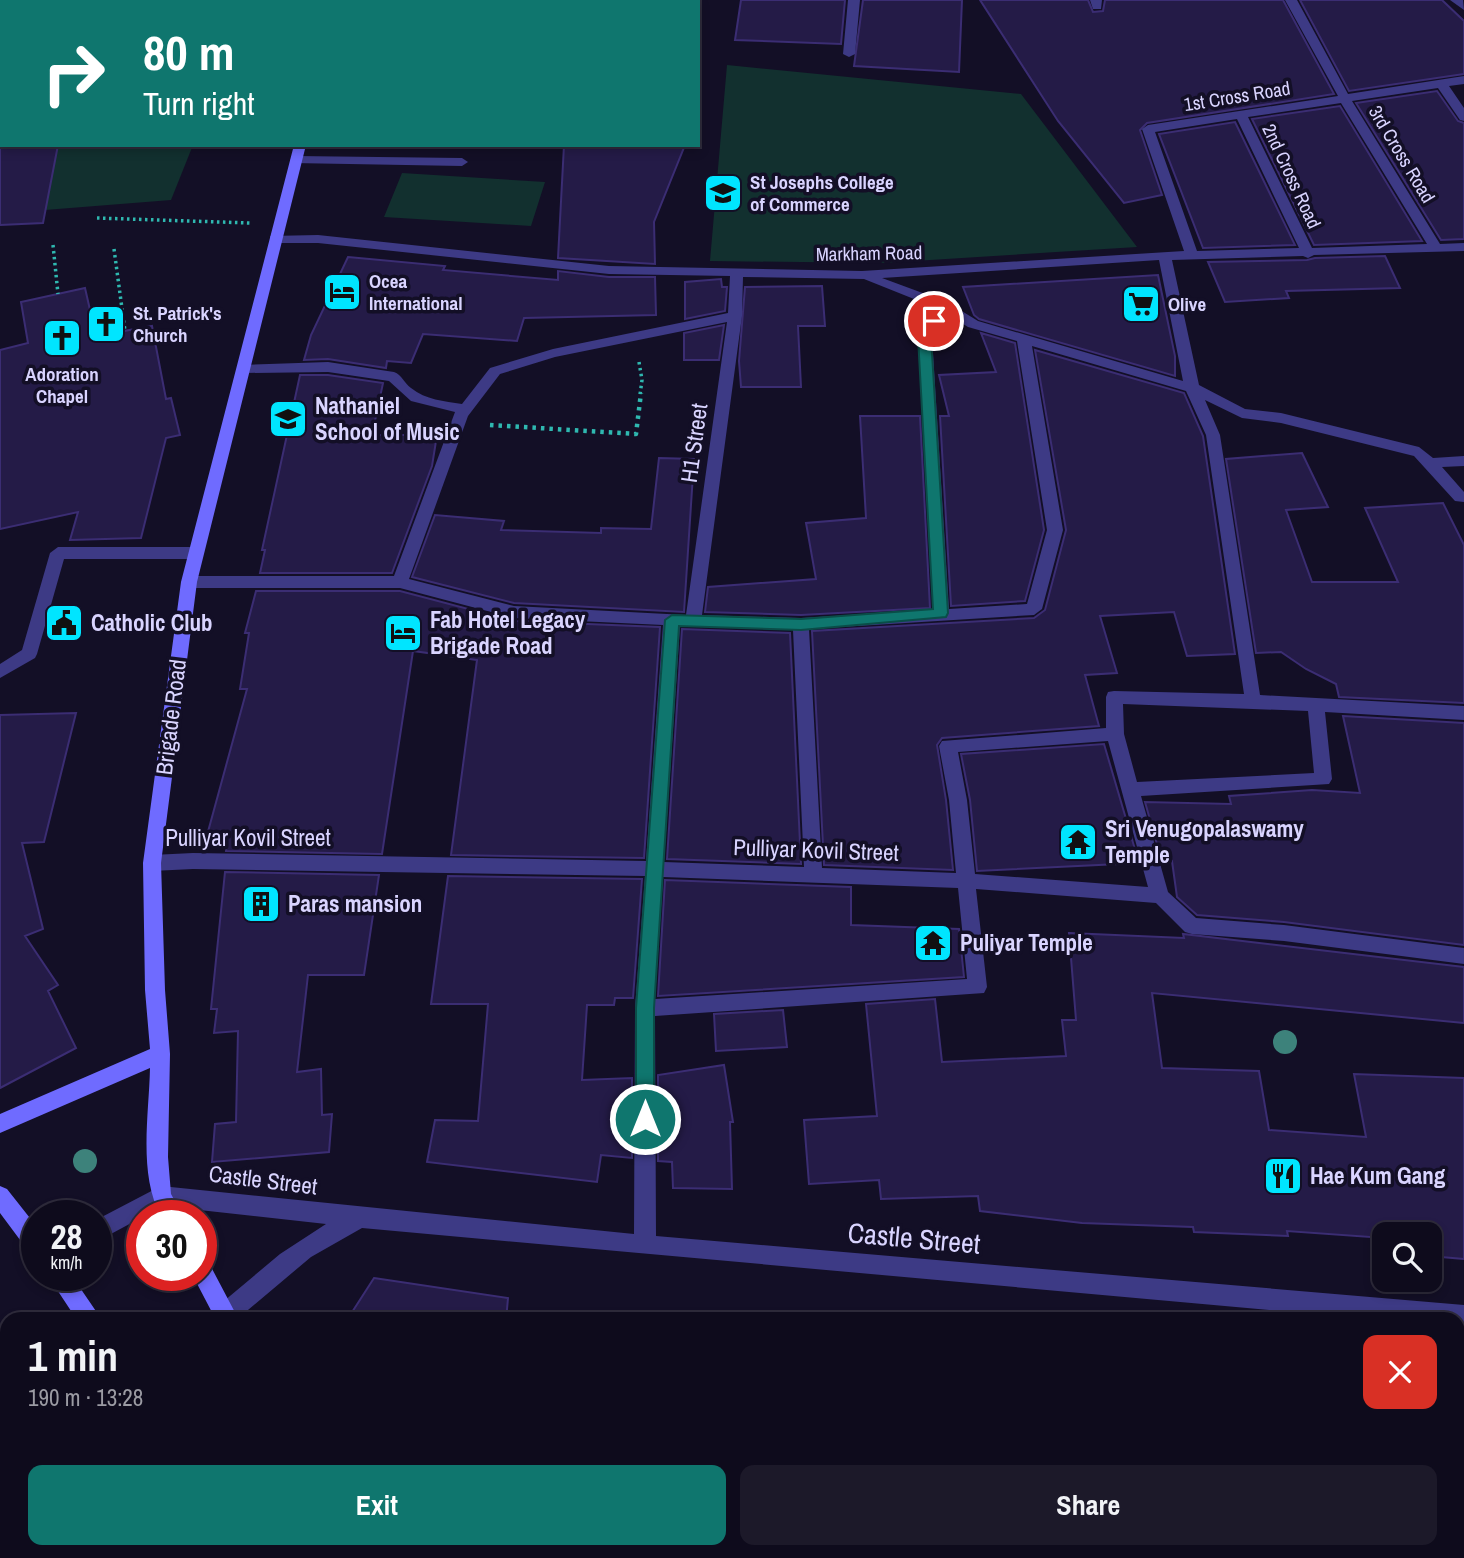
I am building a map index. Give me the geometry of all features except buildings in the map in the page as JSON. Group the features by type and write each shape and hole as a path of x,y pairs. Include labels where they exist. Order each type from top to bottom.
{"main road":[{"name":"Brigade Road","path":"163,1200 158,1157 160,1054 155,990 152,863 188,582 246,368 298,153"},
{"path":"0,1124 160,1054"},
{"path":"0,1196 21,1224"},
{"path":"70,1291 85,1312"},
{"path":"213,1291 224,1312"}],"street":[{"path":"849,54 854,0"},
{"name":"3rd Cross Road","path":"1291,0 1335,82 1435,247"},
{"path":"1456,0 1464,7"},
{"name":"1st Cross Road","path":"1192,256 1148,129 1464,80"},
{"path":"1441,83 1464,117"},
{"name":"2nd Cross Road","path":"1241,115 1308,254"},
{"path":"298,153 462,162"},
{"name":"Markham Road","path":"277,231 318,239 609,270 862,275 1165,256 1308,254 1464,247"},
{"path":"1165,256 1192,388 1213,435 1253,701"},
{"name":"H1 Street","path":"693,621 735,316 737,271"},
{"path":"862,275 943,305 973,324 1192,388 1242,413 1281,418 1419,452 1463,501"},
{"path":"941,613 925,337 943,305"},
{"path":"400,582 458,423 495,371 553,353 735,316"},
{"path":"188,582 400,582 514,612 693,621 801,624 1034,609 1055,530 1024,340"},
{"path":"246,368 328,367 394,377 399,387 424,403 466,409"},
{"path":"1430,463 1464,461"},
{"path":"0,672 29,654 58,553 196,553"},
{"path":"645,1245 645,1008 672,620"},
{"path":"801,624 813,874"},
{"path":"1464,713 1253,701 1114,697 1115,734 1133,789 1160,896 1192,926 1284,933 1464,956"},
{"path":"1133,789 1323,779 1316,705"},
{"path":"645,1008 977,987 968,881 948,746 1115,734"},
{"name":"Pulliyar Kovil Street","path":"152,863 193,861 813,874 968,881 1160,896"},
{"path":"112,1223 161,1196"},
{"name":"Castle Street","path":"161,1196 645,1245 1418,1312"},
{"name":"Castle Street","path":"233,1312 327,1232 360,1218"}],"path":[{"path":"97,218 277,231"},
{"path":"53,245 58,294"},
{"path":"114,249 125,331"},
{"path":"458,423 636,433 642,380 634,337"}],"green space":[{"name":"St Josephs College of Commerce","path":"727,65 1021,94 1137,247 882,263 710,261"},
{"path":"58,147 192,147 171,200 45,210"},
{"path":"402,173 545,182 531,226 384,217"}],"place":[{"name":"St Josephs College of Commerce","path":"723,193"},
{"name":"Ocea International","path":"342,292"},
{"name":"Olive","path":"1141,304"},
{"name":"St. Patrick's Church","path":"106,324"},
{"name":"Adoration Chapel","path":"62,338"},
{"name":"Nathaniel School of Music","path":"288,419"},
{"name":"Catholic Club","path":"64,623"},
{"name":"Fab Hotel Legacy Brigade Road","path":"403,633"},
{"name":"Sri Venugopalaswamy Temple","path":"1078,842"},
{"name":"Paras mansion","path":"261,904"},
{"name":"Puliyar Temple","path":"933,943"},
{"name":"Hae Kum Gang","path":"1283,1176"}],"route":[{"path":"645,1119 645,1008 672,620 801,624 941,613 925,337 934,321"}]}
